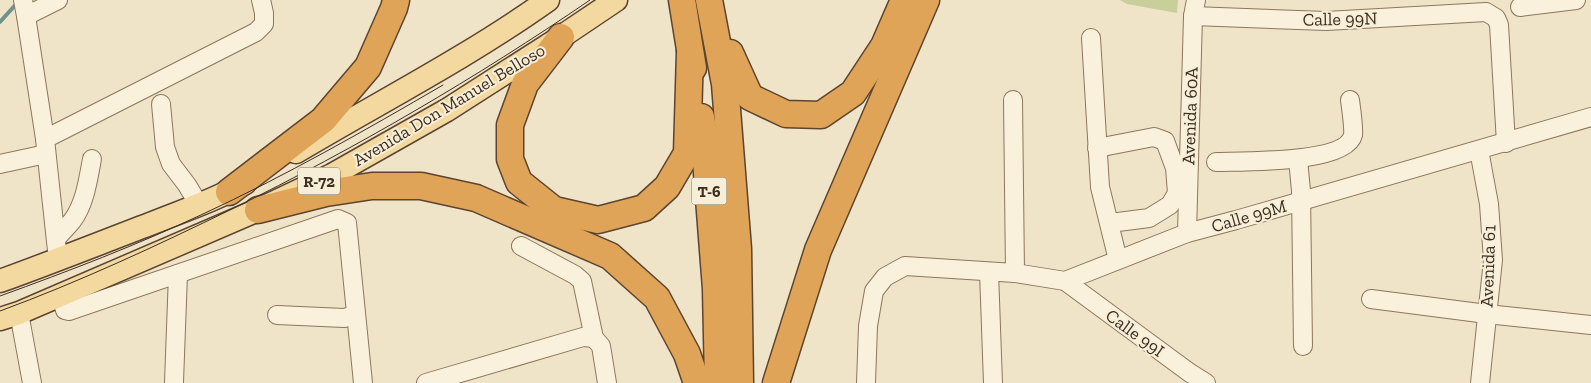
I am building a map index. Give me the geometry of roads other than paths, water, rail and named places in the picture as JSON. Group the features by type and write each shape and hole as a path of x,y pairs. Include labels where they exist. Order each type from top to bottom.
{"highway":[{"path":"229,192 323,120 368,67 396,0"},
{"name":"T-6","path":"682,0 704,134 716,289 718,383"},
{"name":"T-6","path":"709,0 725,84 738,249 740,383"},
{"path":"714,0 732,60 750,98 786,114 821,115 853,93 884,46 904,0"},
{"path":"776,383 818,250 926,0"},
{"path":"561,37 525,84 510,125 510,159 519,182 554,210 598,220 644,208 666,187 687,154 690,52"},
{"path":"258,210 326,193 372,186 421,186 476,198 610,256 657,298 687,354 697,383"}],"main road":[{"name":"Avenida Don Manuel Belloso","path":"0,281 57,249 199,205 229,192 423,79 529,14 548,0"},
{"name":"Avenida Don Manuel Belloso","path":"9,316 258,210 332,174 447,110 616,0"}],"street":[{"path":"57,249 45,146 24,7 58,0"},
{"path":"0,164 45,146 256,32 264,24 261,0"},
{"path":"1520,7 1547,2 1576,0"},
{"name":"Calle 99N","path":"1195,8 1326,21 1486,12 1496,18 1499,25 1506,143"},
{"name":"Avenida 60A","path":"1187,233 1195,8"},
{"path":"1091,38 1100,187 1118,260"},
{"path":"1013,100 1015,273"},
{"path":"1216,162 1298,159 1338,150 1348,144 1353,135 1350,100"},
{"path":"161,104 165,146 171,164 199,205"},
{"name":"Calle 99M","path":"1065,281 1187,233 1301,202 1591,117"},
{"path":"1097,148 1154,137 1165,141 1175,168 1177,193 1170,205 1149,218 1110,224"},
{"name":"Avenida 61","path":"1479,150 1489,204 1492,260 1480,383"},
{"path":"57,249 84,196 92,159"},
{"path":"1298,159 1301,202 1303,346"},
{"path":"60,295 65,310 70,311 338,219 347,223 364,383"},
{"path":"520,246 575,275 582,281 594,338 601,346 607,383"},
{"path":"866,383 868,326 874,291 885,276 905,266 1015,273 1065,281"},
{"path":"989,272 993,383"},
{"path":"174,382 178,274"},
{"name":"Calle 99I","path":"1065,281 1206,383"},
{"path":"1372,299 1591,325"},
{"path":"277,314 344,318 356,315"},
{"path":"9,316 32,383"},
{"path":"426,383 583,337 594,338"}],"waterway":[{"path":"0,22 18,2"}],"tram line":[{"path":"0,311 88,276 146,250 324,162 415,111 503,57 590,0"},
{"path":"0,296 128,247 234,199 324,152 443,85"}]}
